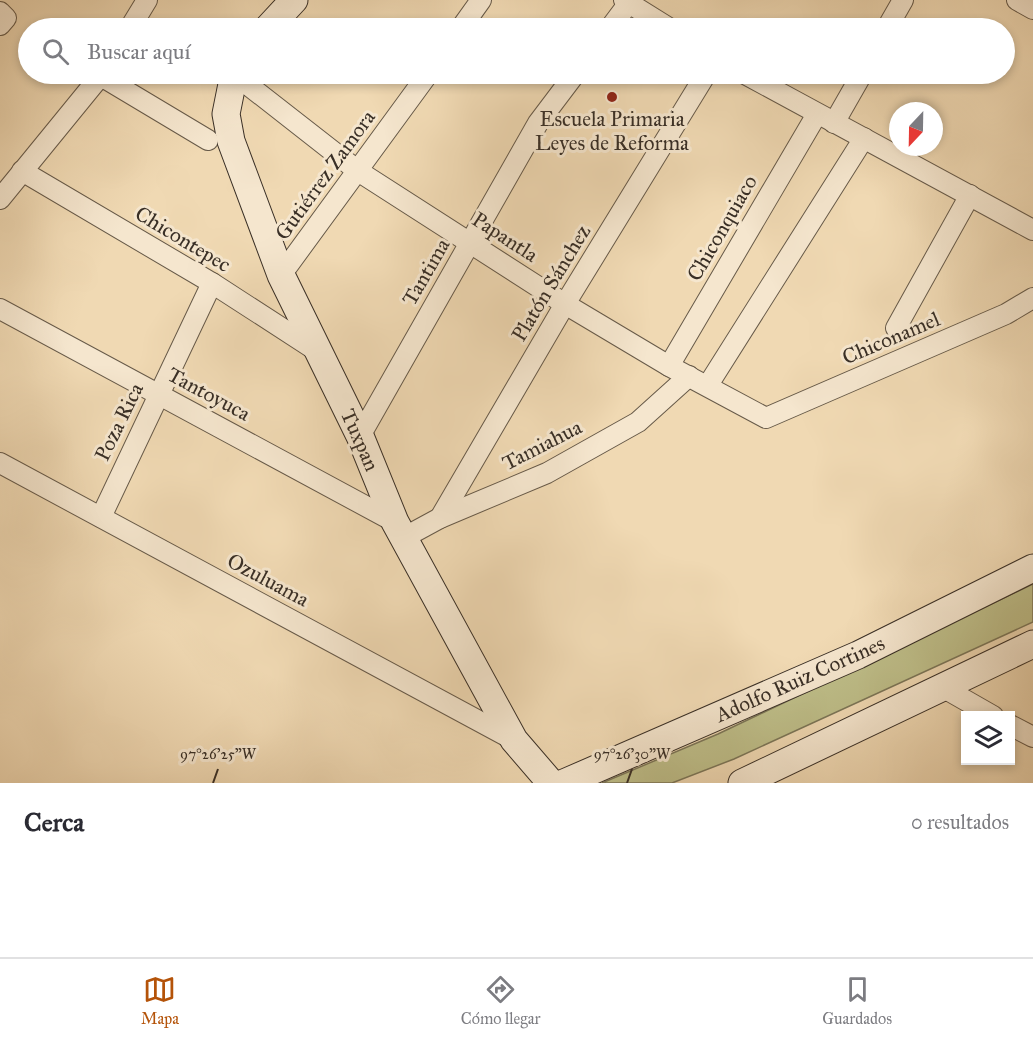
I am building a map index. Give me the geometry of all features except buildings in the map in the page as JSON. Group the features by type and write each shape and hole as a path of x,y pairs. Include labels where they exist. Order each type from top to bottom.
{"main road":[{"path":"277,18 294,0"},
{"name":"Tuxpan","path":"232,84 226,114 231,141 281,275 360,436 400,530 514,740 551,783"},
{"name":"Adolfo Ruiz Cortines","path":"564,783 858,655 1033,568"},
{"path":"742,783 1033,644"}],"street":[{"path":"136,18 147,0"},
{"path":"468,18 481,0"},
{"path":"893,18 903,0"},
{"path":"1017,0 1033,9"},
{"path":"616,18 626,2 652,18"},
{"path":"0,12 6,18 0,25"},
{"path":"0,199 94,84"},
{"path":"116,84 208,140"},
{"name":"Papantla","path":"247,84 358,171 470,244 669,366 766,418"},
{"name":"Gutiérrez Zamora","path":"281,275 421,84"},
{"name":"Tantima","path":"360,436 538,123 567,84"},
{"name":"Platón Sánchez","path":"440,518 565,304 700,84"},
{"path":"763,84 1033,230"},
{"path":"834,123 856,84"},
{"name":"Chiconquiaco","path":"669,366 816,114"},
{"path":"708,385 864,138"},
{"name":"Chicontepec","path":"22,171 212,283 317,351"},
{"name":"Chiconamel","path":"896,328 970,195"},
{"name":"Poza Rica","path":"101,517 212,283"},
{"name":"Chiconamel","path":"766,418 1006,314 1033,298"},
{"name":"Tantoyuca","path":"0,309 400,530"},
{"name":"Tamiahua","path":"400,530 440,518 547,473 638,422 689,376"},
{"name":"Ozuluama","path":"0,463 514,740"},
{"path":"944,688 984,711"},
{"path":"1015,727 1033,737"}],"green space":[{"path":"1033,584 1033,622 734,759 672,783 602,783 718,734"}],"place":[{"name":"Escuela Primaria Leyes de Reforma","path":"612,97"}]}
